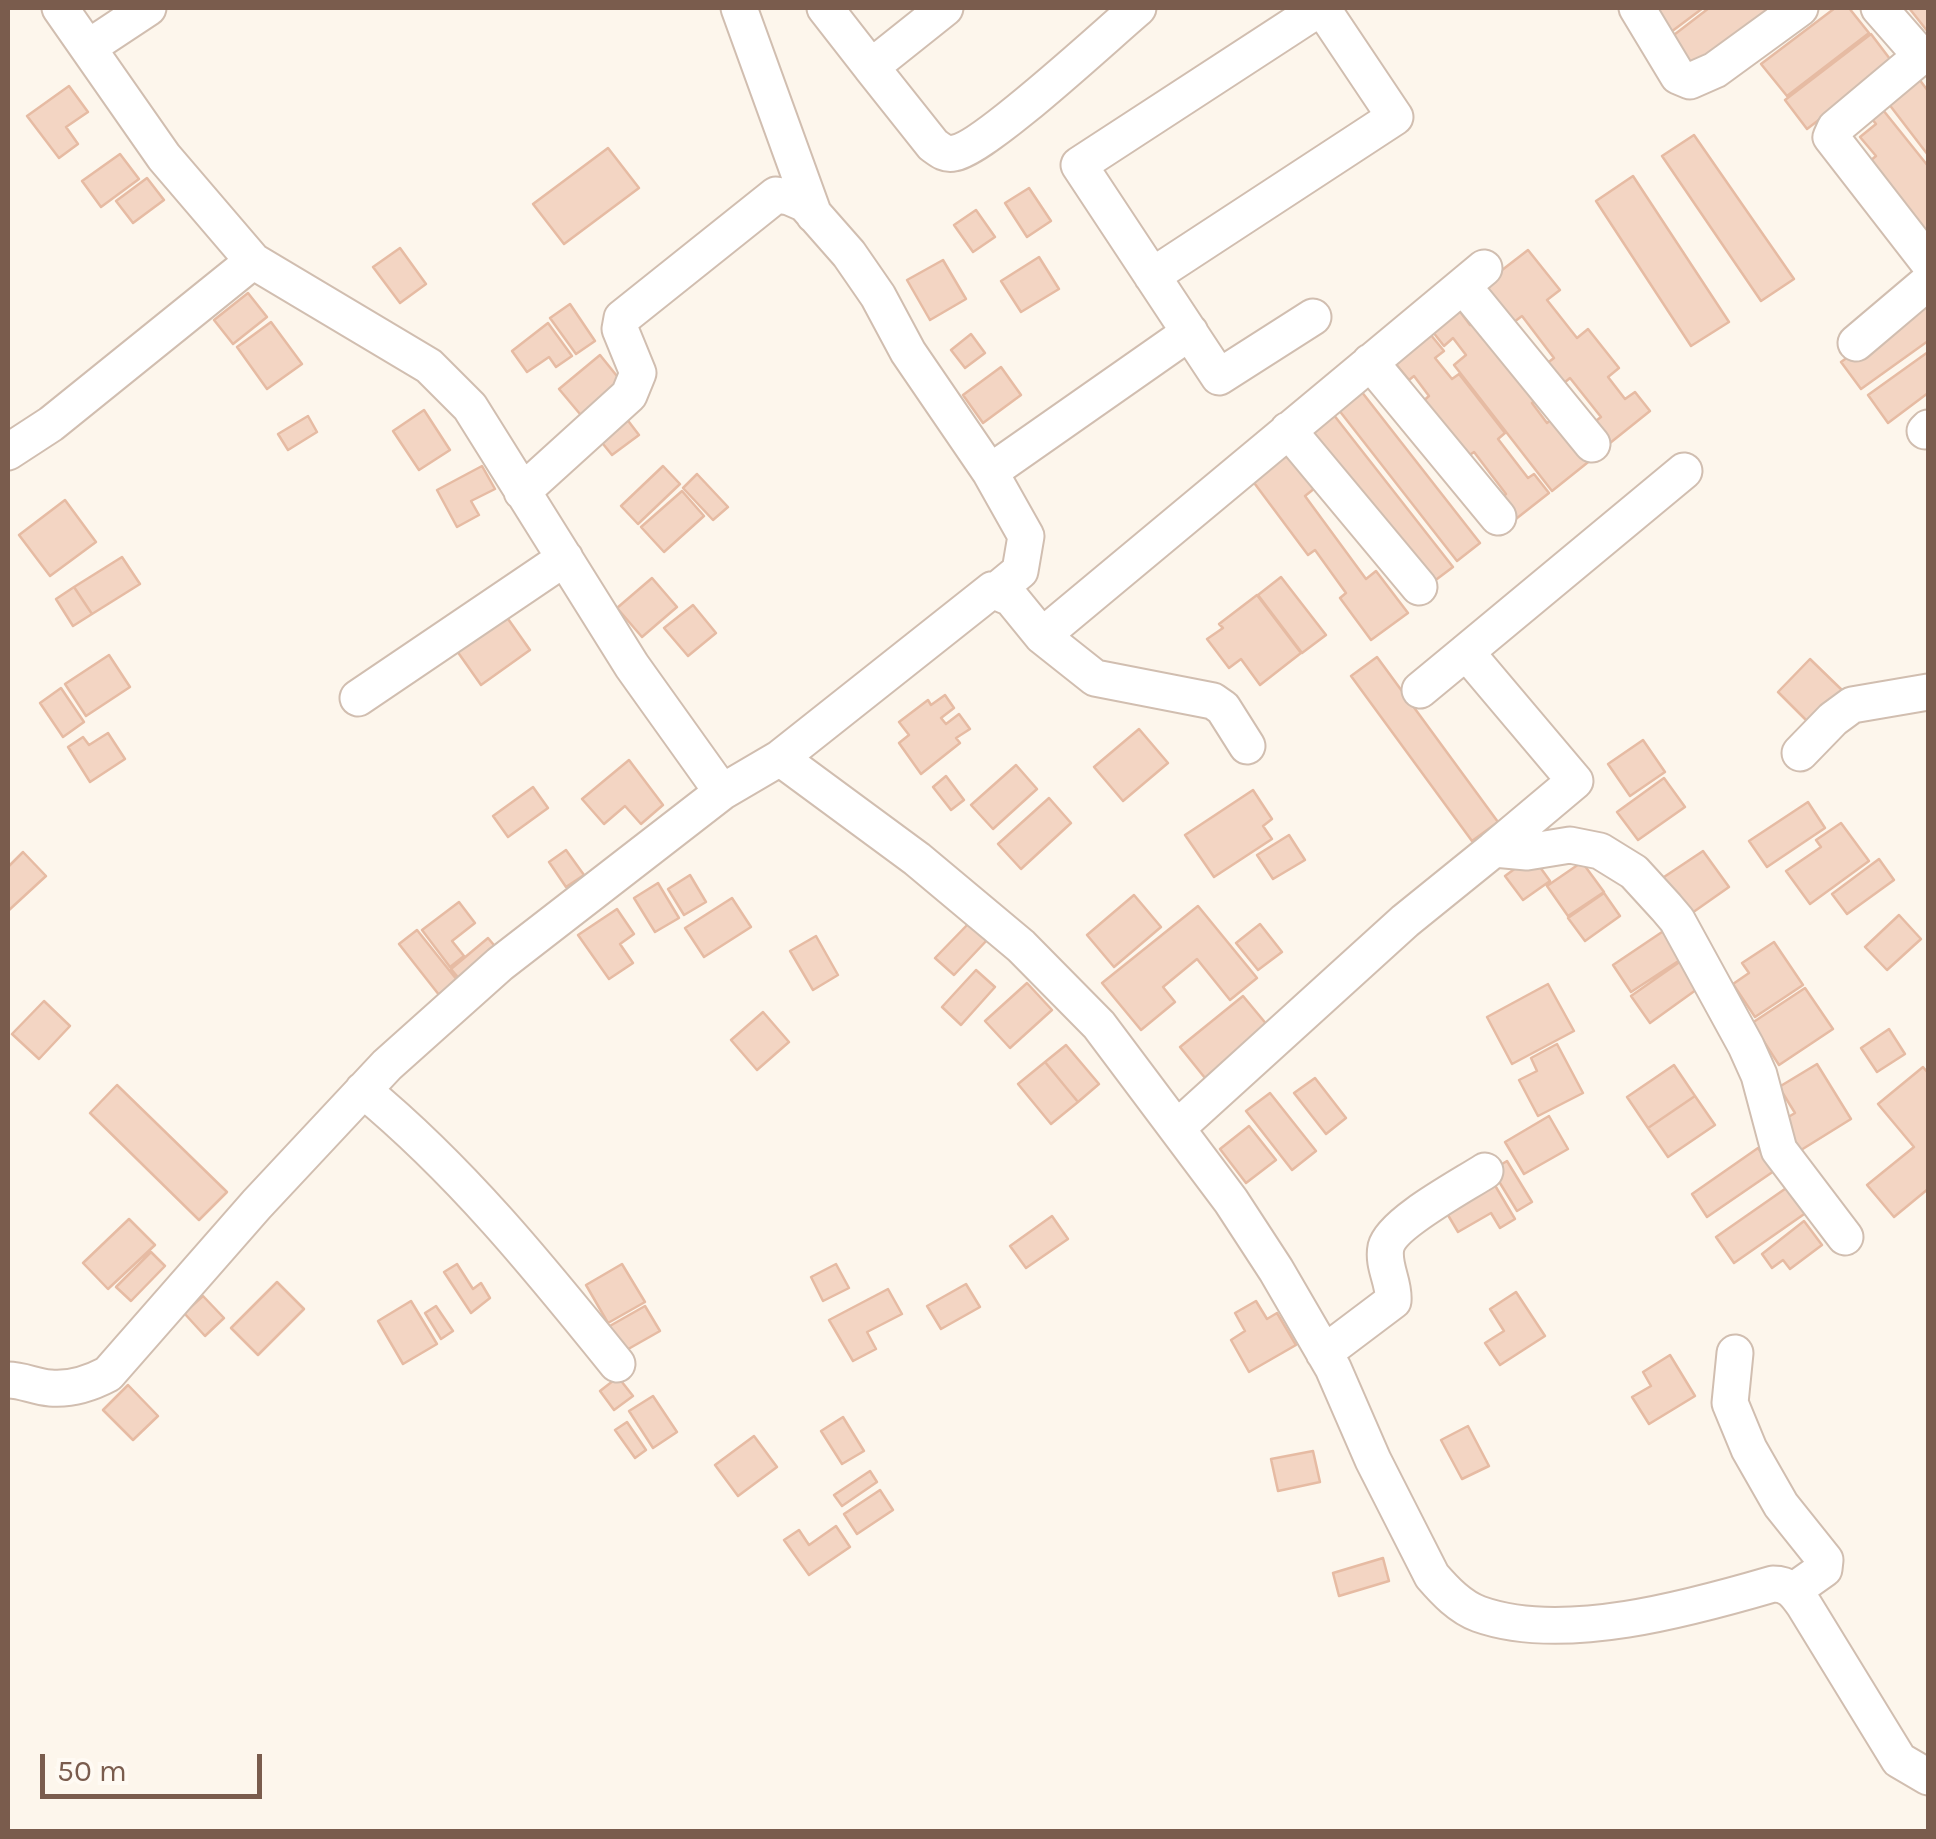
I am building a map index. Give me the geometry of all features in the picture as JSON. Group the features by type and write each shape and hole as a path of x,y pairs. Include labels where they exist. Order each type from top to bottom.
{"street":[{"path":"60,8 164,157 253,262 405,350 438,374 470,407 632,666 722,792"},
{"path":"89,47 148,8"},
{"path":"739,8 814,215"},
{"path":"825,8 945,154 956,154 994,130 1138,8"},
{"path":"871,67 945,8"},
{"path":"1152,276 1395,118 1322,8 1079,164 1152,276 1220,377 1313,317"},
{"path":"1636,8 1678,76 1690,81 1715,70 1800,8"},
{"path":"1879,8 1924,61 1835,128 1831,137 1928,262"},
{"path":"8,1380 49,1388 84,1386 108,1374 364,1090 500,964 722,792 780,758 988,591 997,590 1020,571 1026,536 990,472 908,352 878,296 848,254 797,200 776,195 624,315 620,329 638,373 628,395 522,492"},
{"path":"8,452 51,424 253,262"},
{"path":"1042,636 1474,277 1592,444"},
{"path":"1856,343 1928,282"},
{"path":"990,472 1190,332"},
{"path":"1370,362 1498,516"},
{"path":"1288,430 1419,587"},
{"path":"1420,690 1684,471"},
{"path":"358,698 565,558"},
{"path":"997,590 1011,598 1042,636 1080,670 1104,682 1218,704 1247,746"},
{"path":"1177,1128 1405,921 1574,782 1466,652"},
{"path":"1800,753 1833,719 1852,706 1928,692"},
{"path":"780,758 917,859 1021,946 1099,1024 1231,1201 1324,1353 1432,1576 1454,1600 1477,1614 1512,1622 1569,1624 1696,1607 1773,1584 1793,1590 1899,1760 1928,1780"},
{"path":"1494,849 1527,852 1570,846 1600,851 1634,872 1666,906 1746,1046 1780,1150 1845,1237"},
{"path":"364,1090 412,1130 462,1181 617,1364"},
{"path":"1324,1353 1393,1301 1394,1288 1385,1252 1394,1232 1485,1171"},
{"path":"1735,1353 1730,1403 1749,1449 1781,1505 1825,1560 1824,1569 1793,1590"}],"building":[{"path":"1646,8 1703,8 1667,35"},
{"path":"1709,8 1776,8 1691,73 1666,41"},
{"path":"1835,8 1849,8 1869,33 1787,96 1761,64"},
{"path":"1909,8 1928,8 1928,32"},
{"path":"1871,34 1893,63 1807,129 1785,100"},
{"path":"1916,75 1928,91 1928,155 1885,99"},
{"path":"69,86 88,112 66,127 78,144 59,158 27,116"},
{"path":"1879,105 1928,166 1928,247 1864,166 1876,156 1860,137 1876,124 1868,114"},
{"path":"1694,135 1794,279 1761,301 1662,156"},
{"path":"608,148 639,188 564,244 533,204"},
{"path":"120,154 139,179 101,207 82,181"},
{"path":"1633,176 1729,322 1691,346 1596,201"},
{"path":"147,178 164,200 133,223 116,201"},
{"path":"1029,188 1051,221 1027,237 1005,203"},
{"path":"976,210 995,237 973,252 954,225"},
{"path":"400,248 426,284 400,303 373,267"},
{"path":"1528,250 1560,290 1547,300 1577,338 1588,329 1619,368 1608,377 1625,399 1635,392 1650,411 1605,447 1589,426 1601,417 1570,378 1558,388 1542,367 1554,358 1522,316 1510,325 1480,287"},
{"path":"1039,257 1059,289 1021,312 1001,281"},
{"path":"943,260 966,299 930,320 907,280"},
{"path":"248,293 267,317 233,344 214,320"},
{"path":"1928,299 1928,341 1861,389 1841,362"},
{"path":"570,304 595,341 576,354 550,318"},
{"path":"1456,306 1470,325 1481,317 1542,395 1532,403 1547,423 1557,415 1592,459 1552,491 1454,365 1466,355 1453,338 1444,346 1429,327"},
{"path":"271,322 302,364 267,389 237,347"},
{"path":"548,323 572,356 556,367 549,357 527,372 512,351"},
{"path":"1426,329 1444,351 1435,358 1452,379 1459,374 1505,433 1498,439 1528,478 1534,474 1549,493 1512,522 1496,502 1506,494 1474,452 1464,459 1421,403 1429,396 1414,376 1409,380 1390,357"},
{"path":"971,334 985,353 965,368 951,350"},
{"path":"1928,352 1928,393 1888,423 1868,395"},
{"path":"600,355 625,386 585,420 559,389"},
{"path":"1001,367 1021,395 983,423 963,395"},
{"path":"1354,382 1480,543 1457,561 1331,400"},
{"path":"1326,405 1453,567 1425,588 1298,426"},
{"path":"424,410 450,450 419,470 393,431"},
{"path":"308,416 317,432 288,450 278,434"},
{"path":"626,418 639,435 612,455 599,439"},
{"path":"1283,445 1315,488 1305,496 1366,579 1376,571 1408,613 1371,640 1340,598 1346,593 1315,550 1308,555 1246,472"},
{"path":"482,466 495,489 471,501 479,515 457,527 437,490"},
{"path":"663,466 680,484 638,524 621,506"},
{"path":"697,474 728,507 713,520 683,488"},
{"path":"682,491 704,516 664,552 641,527"},
{"path":"65,500 96,542 50,576 19,535"},
{"path":"122,557 140,584 92,614 74,587"},
{"path":"1281,577 1326,635 1302,653 1258,595"},
{"path":"652,578 677,607 642,637 617,608"},
{"path":"74,587 92,614 73,626 56,599"},
{"path":"1257,595 1301,653 1260,685 1241,659 1229,668 1207,639 1223,628 1219,624"},
{"path":"693,605 716,633 688,656 664,628"},
{"path":"506,616 530,650 481,685 457,651"},
{"path":"109,655 130,687 86,716 65,684"},
{"path":"1377,657 1498,822 1472,841 1351,676"},
{"path":"1810,659 1844,692 1811,725 1778,692"},
{"path":"61,688 84,722 63,737 40,703"},
{"path":"945,695 954,708 941,718 946,724 959,714 970,729 956,738 960,743 921,774 899,743 909,735 899,722 928,700 931,705"},
{"path":"1139,729 1168,763 1123,801 1094,767"},
{"path":"108,733 125,759 90,782 68,747 83,737 89,745"},
{"path":"1643,740 1665,772 1630,796 1608,764"},
{"path":"629,760 663,805 641,824 625,806 604,824 582,799"},
{"path":"1016,765 1037,789 993,829 971,805"},
{"path":"946,776 964,800 951,810 933,787"},
{"path":"1664,778 1685,807 1638,840 1617,812"},
{"path":"533,787 548,808 508,837 493,816"},
{"path":"1253,790 1272,819 1263,826 1272,839 1214,877 1185,835"},
{"path":"1049,798 1071,823 1021,869 998,844"},
{"path":"1808,802 1825,828 1767,867 1749,841"},
{"path":"1841,823 1869,861 1810,904 1786,871 1821,847 1816,840"},
{"path":"1289,835 1305,860 1273,879 1257,855"},
{"path":"566,850 584,875 566,887 549,862"},
{"path":"1703,851 1729,887 1682,920 1655,883"},
{"path":"23,852 46,876 8,911 8,867"},
{"path":"1532,856 1550,881 1523,900 1505,876"},
{"path":"1879,859 1894,880 1847,914 1832,894"},
{"path":"1582,862 1604,892 1568,916 1547,886"},
{"path":"690,875 706,902 684,915 668,889"},
{"path":"658,883 679,918 655,932 634,898"},
{"path":"1604,893 1620,916 1585,941 1568,918"},
{"path":"1134,895 1161,927 1114,967 1087,935"},
{"path":"732,898 751,927 704,957 685,928"},
{"path":"459,902 475,923 452,941 464,956 450,967 422,930"},
{"path":"1198,906 1257,978 1230,1000 1197,959 1163,987 1175,1002 1141,1030 1102,983"},
{"path":"617,909 634,934 620,944 633,963 609,979 578,935"},
{"path":"1899,915 1921,939 1887,970 1865,947"},
{"path":"971,921 989,938 954,975 935,958"},
{"path":"1260,924 1282,952 1258,970 1236,943"},
{"path":"417,930 465,990 447,1005 399,944"},
{"path":"1665,930 1683,958 1631,992 1613,965"},
{"path":"816,936 838,975 813,990 790,951"},
{"path":"488,938 504,957 467,988 451,969"},
{"path":"1774,942 1803,985 1755,1017 1733,984 1749,973 1742,963"},
{"path":"1681,961 1700,987 1650,1023 1631,996"},
{"path":"976,970 995,987 961,1025 942,1007"},
{"path":"1027,983 1052,1010 1010,1048 985,1021"},
{"path":"1548,984 1574,1031 1512,1064 1487,1017"},
{"path":"1805,988 1833,1029 1779,1065 1752,1023"},
{"path":"1243,996 1268,1026 1205,1078 1180,1047"},
{"path":"44,1001 70,1026 39,1059 12,1034"},
{"path":"763,1012 789,1042 757,1070 731,1040"},
{"path":"1889,1029 1905,1054 1877,1072 1861,1048"},
{"path":"1557,1044 1583,1093 1538,1116 1519,1080 1537,1071 1531,1058"},
{"path":"1066,1045 1099,1084 1078,1102 1045,1062"},
{"path":"1045,1062 1078,1102 1051,1124 1018,1084"},
{"path":"1817,1064 1851,1119 1793,1155 1775,1125 1795,1113 1779,1087"},
{"path":"1674,1065 1695,1096 1648,1128 1627,1097"},
{"path":"1923,1067 1928,1073 1928,1189 1894,1217 1867,1185 1914,1147 1878,1104"},
{"path":"1315,1078 1346,1118 1326,1134 1294,1093"},
{"path":"117,1085 227,1192 199,1220 90,1113"},
{"path":"1270,1093 1316,1151 1292,1170 1246,1111"},
{"path":"1695,1096 1715,1125 1668,1157 1648,1128"},
{"path":"1549,1116 1568,1149 1524,1174 1505,1142"},
{"path":"1249,1126 1276,1160 1246,1183 1220,1149"},
{"path":"1758,1148 1774,1171 1707,1217 1692,1194"},
{"path":"1507,1161 1532,1202 1517,1211 1492,1170"},
{"path":"1490,1177 1515,1219 1500,1228 1491,1213 1458,1232 1442,1205"},
{"path":"1792,1184 1810,1210 1734,1263 1716,1237"},
{"path":"1052,1216 1068,1239 1026,1268 1010,1246"},
{"path":"129,1219 155,1245 108,1289 83,1263"},
{"path":"1804,1221 1822,1245 1790,1269 1783,1260 1772,1268 1762,1254"},
{"path":"151,1252 165,1266 131,1301 116,1287"},
{"path":"457,1264 473,1289 481,1283 490,1298 471,1313 444,1272"},
{"path":"622,1264 645,1302 608,1323 586,1285"},
{"path":"836,1264 849,1288 823,1301 811,1277"},
{"path":"277,1282 304,1309 258,1355 231,1328"},
{"path":"966,1284 980,1307 941,1329 927,1306"},
{"path":"888,1289 902,1314 867,1332 876,1349 853,1361 829,1320"},
{"path":"1516,1292 1545,1336 1500,1365 1485,1343 1504,1331 1490,1309"},
{"path":"203,1296 224,1318 205,1336 184,1313"},
{"path":"411,1301 437,1344 403,1364 378,1321"},
{"path":"1256,1301 1267,1319 1277,1313 1296,1345 1249,1372 1231,1340 1245,1331 1235,1313"},
{"path":"436,1306 453,1331 441,1339 425,1313"},
{"path":"645,1306 660,1331 623,1352 608,1327"},
{"path":"1670,1355 1695,1396 1649,1424 1632,1397 1651,1386 1643,1372"},
{"path":"618,1377 633,1396 614,1410 600,1391"},
{"path":"128,1385 158,1416 133,1440 103,1410"},
{"path":"653,1396 677,1432 653,1448 629,1411"},
{"path":"843,1417 864,1451 842,1464 821,1431"},
{"path":"627,1422 646,1450 635,1458 615,1430"},
{"path":"1468,1426 1489,1466 1462,1479 1441,1440"},
{"path":"754,1436 777,1467 738,1496 715,1465"},
{"path":"1313,1451 1320,1482 1278,1491 1271,1459"},
{"path":"870,1471 877,1482 842,1506 834,1495"},
{"path":"880,1490 893,1510 857,1534 844,1514"},
{"path":"836,1526 850,1547 809,1575 784,1540 799,1530 809,1545"},
{"path":"1383,1558 1389,1581 1339,1596 1333,1573"}]}
